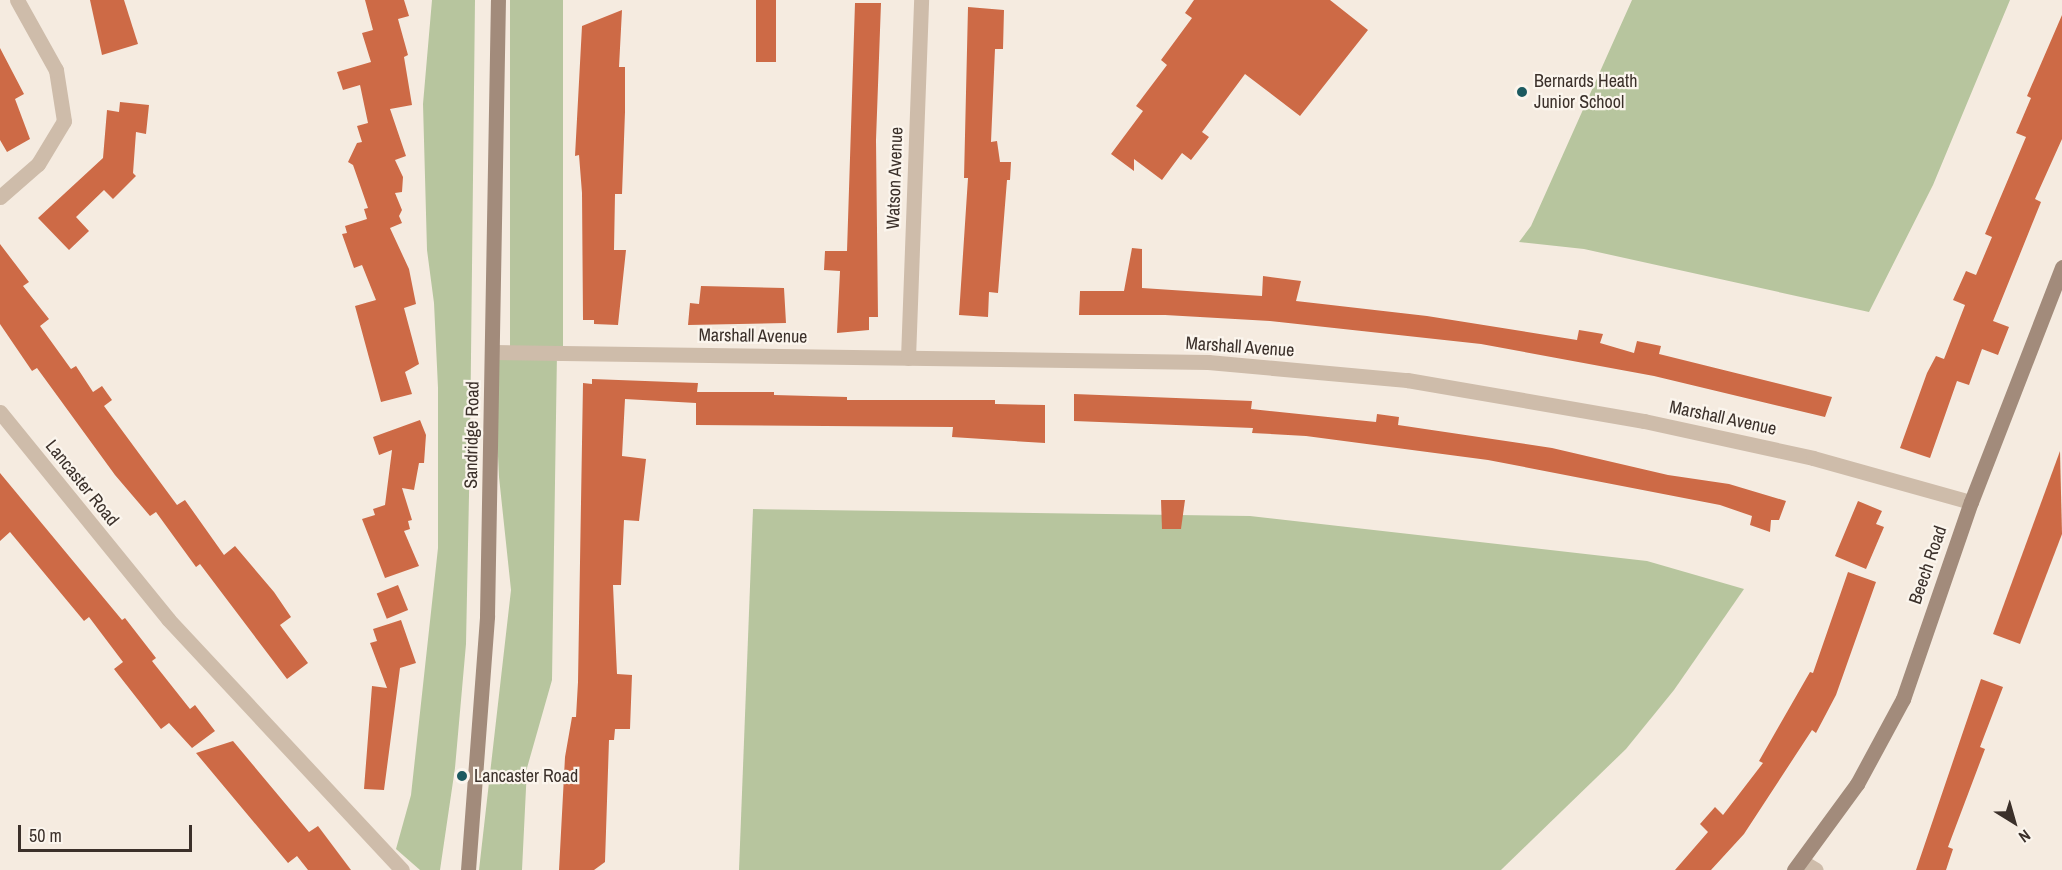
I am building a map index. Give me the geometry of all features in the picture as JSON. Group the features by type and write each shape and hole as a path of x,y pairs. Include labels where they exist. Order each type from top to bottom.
{"main road":[{"name":"Sandridge Road","path":"468,870 487,616 498,0"},
{"name":"Beech Road","path":"1798,865 1857,784 1903,699 1971,502 2062,267"}],"street":[{"path":"0,197 38,164 64,121 56,70 18,0"},
{"name":"Watson Avenue","path":"908,358 921,0"},
{"name":"Marshall Avenue","path":"493,352 1208,362 1407,380 1644,421 1813,458 1971,502"},
{"name":"Lancaster Road","path":"0,412 168,620 402,870"},
{"name":"Beech Road","path":"1798,865 1816,870"}],"green space":[{"path":"432,0 475,0 470,446 466,644 455,768 440,870 420,870 396,849 411,795 438,548 438,388 434,303 427,250 423,104"},
{"path":"510,0 563,0 563,346 510,346"},
{"path":"1632,0 2010,0 1933,185 1869,312 1584,249 1519,242 1531,226"},
{"path":"493,352 557,352 552,680 527,768 522,870 479,870 511,590 499,477"},
{"path":"753,509 1250,516 1647,561 1744,589 1674,690 1626,749 1501,870 739,870"}],"building":[{"path":"90,0 124,0 138,44 102,55"},
{"path":"365,0 404,0 409,16 398,19 408,55 404,57 412,105 390,109 406,156 395,160 403,177 402,192 395,193 402,210 399,216 402,223 390,228 409,269 416,304 404,308 419,364 405,372 412,394 381,402 355,306 376,300 362,265 354,268 342,234 347,233 345,226 367,219 364,209 368,208 353,165 348,162 357,143 362,142 357,126 368,123 360,85 343,90 337,72 371,62 362,33 373,30"},
{"path":"756,0 776,0 776,62 756,62"},
{"path":"1194,0 1330,0 1368,30 1300,116 1245,74 1202,132 1209,137 1191,160 1182,153 1162,180 1134,159 1134,171 1111,154 1143,111 1136,106 1167,65 1161,60 1192,18 1185,13"},
{"path":"855,3 881,3 876,140 878,317 869,317 869,330 837,333 840,271 824,270 825,251 847,251"},
{"path":"968,7 1004,10 1003,49 995,49 991,142 997,141 1000,162 1011,162 1010,180 1007,180 998,293 989,292 988,317 959,315 968,178 964,178"},
{"path":"622,10 619,67 625,67 625,112 622,194 615,194 614,250 626,250 618,325 594,324 594,320 583,320 582,193 579,155 575,156 582,26"},
{"path":"2062,15 2062,139 2035,199 2041,202 1993,321 2009,327 1998,355 1982,349 1969,385 1957,381 1930,458 1900,448 1927,373 1936,356 1944,359 1965,305 1953,300 1966,271 1976,275 1992,237 1985,234 2026,137 2016,133 2031,98 2027,96"},
{"path":"0,48 24,94 15,99 30,139 7,152 0,140"},
{"path":"120,102 149,105 146,134 136,132 133,173 136,176 113,199 104,190 76,217 89,231 69,250 38,218 103,158 107,110 119,112"},
{"path":"0,244 29,282 23,286 49,319 40,326 71,369 76,366 93,392 102,386 112,400 104,406 177,505 185,500 224,555 235,546 274,592 291,617 280,625 308,663 287,679 200,564 196,567 156,512 150,516 115,475 37,368 32,371 0,324"},
{"path":"1132,248 1142,249 1142,288 1262,296 1263,276 1301,281 1296,301 1427,316 1577,340 1579,330 1603,334 1600,343 1634,353 1637,341 1661,346 1659,354 1832,397 1825,417 1654,376 1481,344 1270,321 1165,315 1079,315 1080,291 1124,291"},
{"path":"701,286 784,288 786,323 688,325 690,303 699,304"},
{"path":"592,379 698,383 697,392 774,392 774,395 847,397 847,400 995,400 995,404 1045,405 1045,443 952,437 953,427 696,425 696,403 625,399 622,456 646,459 639,521 624,520 621,585 613,585 617,674 632,675 630,729 615,729 614,740 609,740 605,862 594,870 559,870 565,757 572,717 576,717 578,682 583,383 592,384"},
{"path":"1074,394 1252,401 1251,409 1376,422 1377,414 1399,417 1398,425 1552,448 1668,475 1729,484 1786,501 1779,520 1771,520 1770,532 1750,525 1752,516 1720,505 1488,460 1306,436 1252,433 1253,428 1074,421"},
{"path":"420,420 426,435 424,463 419,463 414,490 402,488 412,520 408,521 410,529 404,531 419,566 385,578 362,519 375,515 373,509 385,505 392,450 379,455 373,437"},
{"path":"2060,451 2062,534 2020,644 1993,634"},
{"path":"0,473 122,620 125,618 156,658 152,661 190,709 195,705 215,731 192,748 169,723 161,729 114,669 123,662 89,617 84,621 10,532 0,541"},
{"path":"1161,500 1185,500 1181,529 1162,529"},
{"path":"1858,501 1882,511 1876,524 1884,527 1866,569 1835,556"},
{"path":"1848,572 1876,582 1836,695 1816,733 1812,730 1744,834 1711,870 1675,870 1708,832 1700,824 1715,807 1723,815 1763,763 1759,761 1810,672 1813,673"},
{"path":"398,585 408,610 387,619 377,594"},
{"path":"401,620 416,663 400,668 384,790 364,789 372,686 387,688 370,643 377,641 373,629"},
{"path":"1981,679 2003,687 1980,747 1985,749 1948,847 1953,849 1946,870 1916,870"},
{"path":"233,741 309,832 318,826 351,870 308,870 297,856 288,863 196,753"}],"place":[{"name":"Bernards Heath Junior School","path":"1522,92"},
{"name":"Lancaster Road","path":"462,776"}]}
